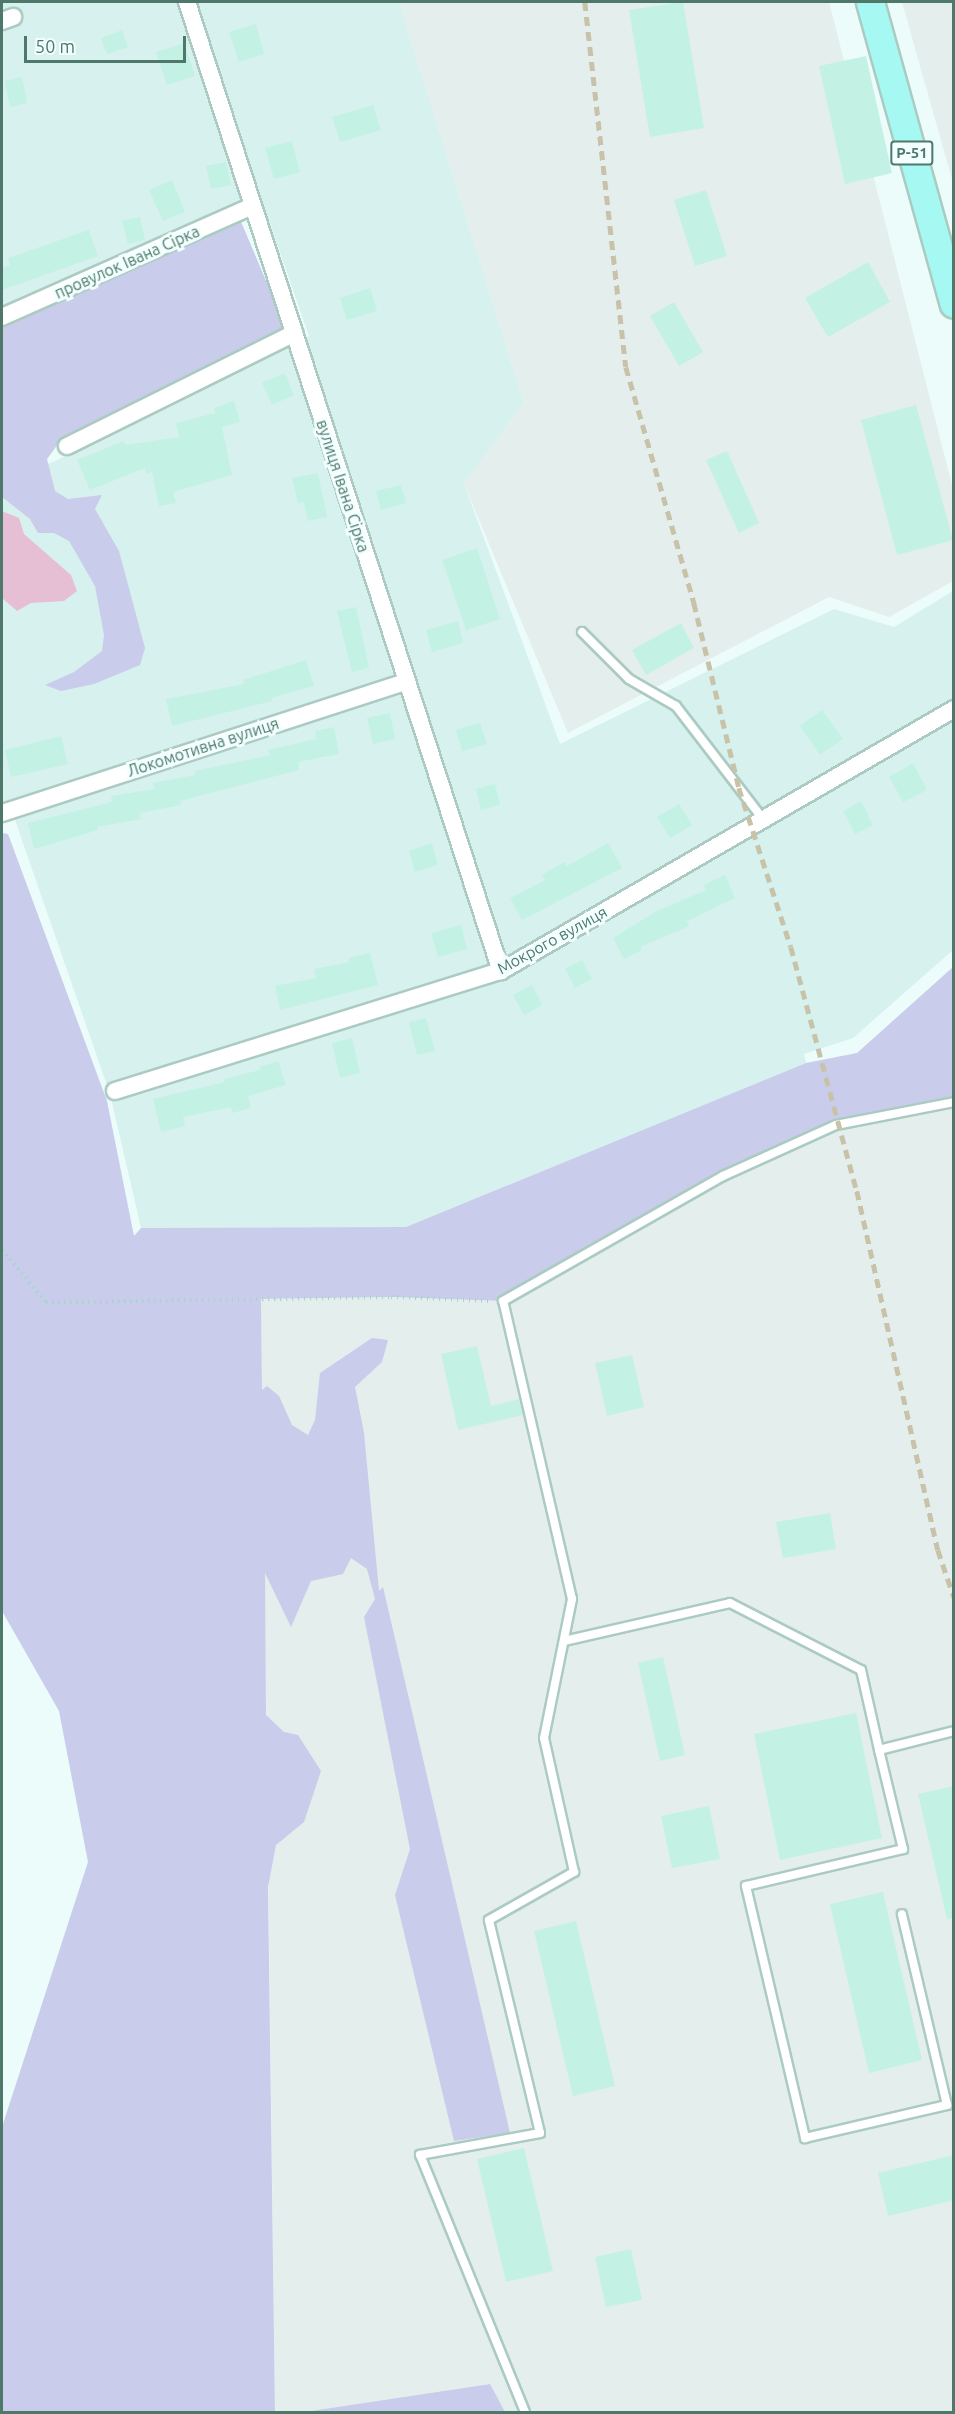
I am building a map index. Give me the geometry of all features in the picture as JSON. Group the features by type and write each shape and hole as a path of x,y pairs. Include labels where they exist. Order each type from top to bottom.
{"main road":[{"name":"Р-51","path":"870,2 954,304"}],"street":[{"name":"вулиця Івана Сірка","path":"187,2 405,682 501,971"},
{"name":"провулок Івана Сірка","path":"2,317 252,206"},
{"path":"67,446 295,333"},
{"name":"Локомотивна вулиця","path":"2,813 405,682"},
{"name":"Мокрого вулиця","path":"115,1091 501,971 954,708"}],"lane":[{"path":"582,632 629,679 676,706 763,819"},
{"path":"525,2412 420,2156 540,2133 489,1920 574,1872 544,1738 573,1599 503,1301 723,1176 826,1130 954,1102"},
{"path":"564,1641 730,1603 861,1670 903,1849 746,1887 805,2138 947,2105 902,1914"},
{"path":"879,1750 954,1731"}],"path":[{"path":"2,1250 46,1302 391,1297 503,1301"}],"shaded area":[{"path":"2,2 399,2 524,403 464,484 560,744 834,609 894,627 953,591 953,950 853,1038 804,1054 806,1063 406,1227 141,1228 110,1094 15,820 2,819 2,482 55,461 309,336 260,195 2,313"},
{"path":"399,2 829,2 953,489 953,581 889,617 829,597 568,733 464,484 524,403"},
{"path":"902,2 953,2 953,183"},
{"path":"239,217 287,330 61,440 47,459 55,491 68,499 102,495 95,509 119,551 145,648 140,665 94,684 61,691 45,685 74,672 102,651 104,635 95,586 69,541 54,533 38,533 30,519 2,497 2,322"},
{"path":"2,511 19,518 24,534 71,575 77,591 64,601 31,603 17,611 2,598"},
{"path":"2,833 8,834 107,1101 134,1236 141,1228 406,1227 806,1063 857,1053 953,967 953,1102 836,1125 723,1176 503,1301 391,1297 261,1299 262,1390 267,1386 279,1396 292,1425 308,1435 315,1420 320,1373 372,1338 388,1340 382,1362 355,1387 364,1433 379,1591 383,1587 510,2133 454,2141 395,1895 410,1849 364,1617 375,1599 367,1569 351,1558 343,1574 311,1581 291,1627 265,1573 266,1715 284,1732 298,1735 321,1771 304,1822 276,1845 268,1887 275,2412 2,2412 2,2127 88,1862 59,1711 2,1611"},
{"path":"953,1102 953,2412 505,2412 489,2384 304,2412 275,2412 261,1299 391,1297 503,1301 723,1176 836,1125"},
{"path":"490,2384 505,2412 304,2412"}],"building":[{"path":"683,2 704,128 650,137 629,10"},
{"path":"256,24 264,54 239,62 229,32"},
{"path":"122,30 128,47 107,54 101,38"},
{"path":"184,43 195,76 167,85 156,52"},
{"path":"866,56 892,173 845,184 819,66"},
{"path":"22,77 27,103 10,107 5,81"},
{"path":"373,105 381,130 340,142 332,117"},
{"path":"292,141 300,172 274,179 265,148"},
{"path":"226,162 231,185 211,189 206,166"},
{"path":"172,180 185,212 163,221 149,190"},
{"path":"706,190 727,256 695,266 674,200"},
{"path":"140,217 145,240 128,244 122,221"},
{"path":"89,230 98,256 2,290 2,268 10,265 8,258"},
{"path":"868,262 890,302 828,337 805,298"},
{"path":"370,288 377,311 347,320 340,298"},
{"path":"674,302 703,352 679,366 650,316"},
{"path":"285,373 294,395 272,405 262,383"},
{"path":"234,401 240,422 222,427 232,475 173,492 176,503 159,506 152,472 146,474 145,468 90,490 77,460 124,441 126,445 179,437 176,423 215,413 214,408"},
{"path":"916,405 953,540 897,555 861,420"},
{"path":"727,451 759,523 739,533 706,460"},
{"path":"318,473 327,517 308,521 304,502 298,503 292,478"},
{"path":"401,485 406,503 381,510 376,491"},
{"path":"477,548 500,619 466,630 442,560"},
{"path":"356,607 369,668 352,672 337,611"},
{"path":"458,621 463,643 432,652 426,630"},
{"path":"681,623 694,648 646,675 632,650"},
{"path":"306,660 314,686 271,698 272,701 172,726 166,699 244,684 243,680"},
{"path":"822,710 843,739 820,755 800,726"},
{"path":"390,713 395,739 373,744 367,718"},
{"path":"480,723 487,744 462,751 456,730"},
{"path":"334,727 339,754 298,762 299,770 180,801 181,805 140,813 141,819 97,827 98,830 34,849 28,823 112,802 111,796 155,789 153,783 195,775 195,771 270,755 268,750 316,739 315,731"},
{"path":"61,736 68,764 11,777 5,750"},
{"path":"913,763 927,790 903,802 889,777"},
{"path":"495,784 500,805 481,810 476,789"},
{"path":"861,801 873,825 855,834 843,811"},
{"path":"679,804 692,825 670,838 657,817"},
{"path":"432,843 438,865 415,872 409,851"},
{"path":"608,843 622,868 522,920 510,898 545,880 542,875 564,862 567,866"},
{"path":"725,875 735,898 687,921 689,926 640,947 642,950 624,959 613,938 655,912 706,890 704,885"},
{"path":"461,925 467,949 438,957 431,933"},
{"path":"370,953 378,985 280,1010 275,986 316,978 314,969 349,962 349,958"},
{"path":"582,960 592,979 575,988 565,969"},
{"path":"532,985 542,1005 524,1015 513,995"},
{"path":"426,1018 435,1051 417,1055 409,1022"},
{"path":"352,1038 360,1073 340,1078 332,1043"},
{"path":"278,1061 286,1085 248,1096 251,1108 232,1113 231,1107 183,1117 185,1126 161,1132 153,1099 225,1082 224,1079 260,1070 259,1067"},
{"path":"477,1346 491,1406 519,1399 523,1415 458,1430 441,1354"},
{"path":"632,1355 644,1407 607,1416 595,1363"},
{"path":"830,1513 836,1549 783,1558 776,1522"},
{"path":"663,1657 685,1755 660,1761 638,1663"},
{"path":"856,1713 882,1838 780,1860 754,1734"},
{"path":"954,1786 954,1918 947,1919 918,1794"},
{"path":"709,1806 720,1859 672,1868 661,1816"},
{"path":"883,1892 922,2060 869,2073 830,1904"},
{"path":"576,1921 615,2086 573,2096 534,1931"},
{"path":"524,2148 553,2271 506,2282 477,2159"},
{"path":"954,2155 954,2200 888,2216 878,2173"},
{"path":"631,2249 642,2300 606,2307 595,2257"}],"railway":[{"path":"585,2 626,367 694,603 739,788 791,947 857,1191 938,1550 954,1597"}]}
